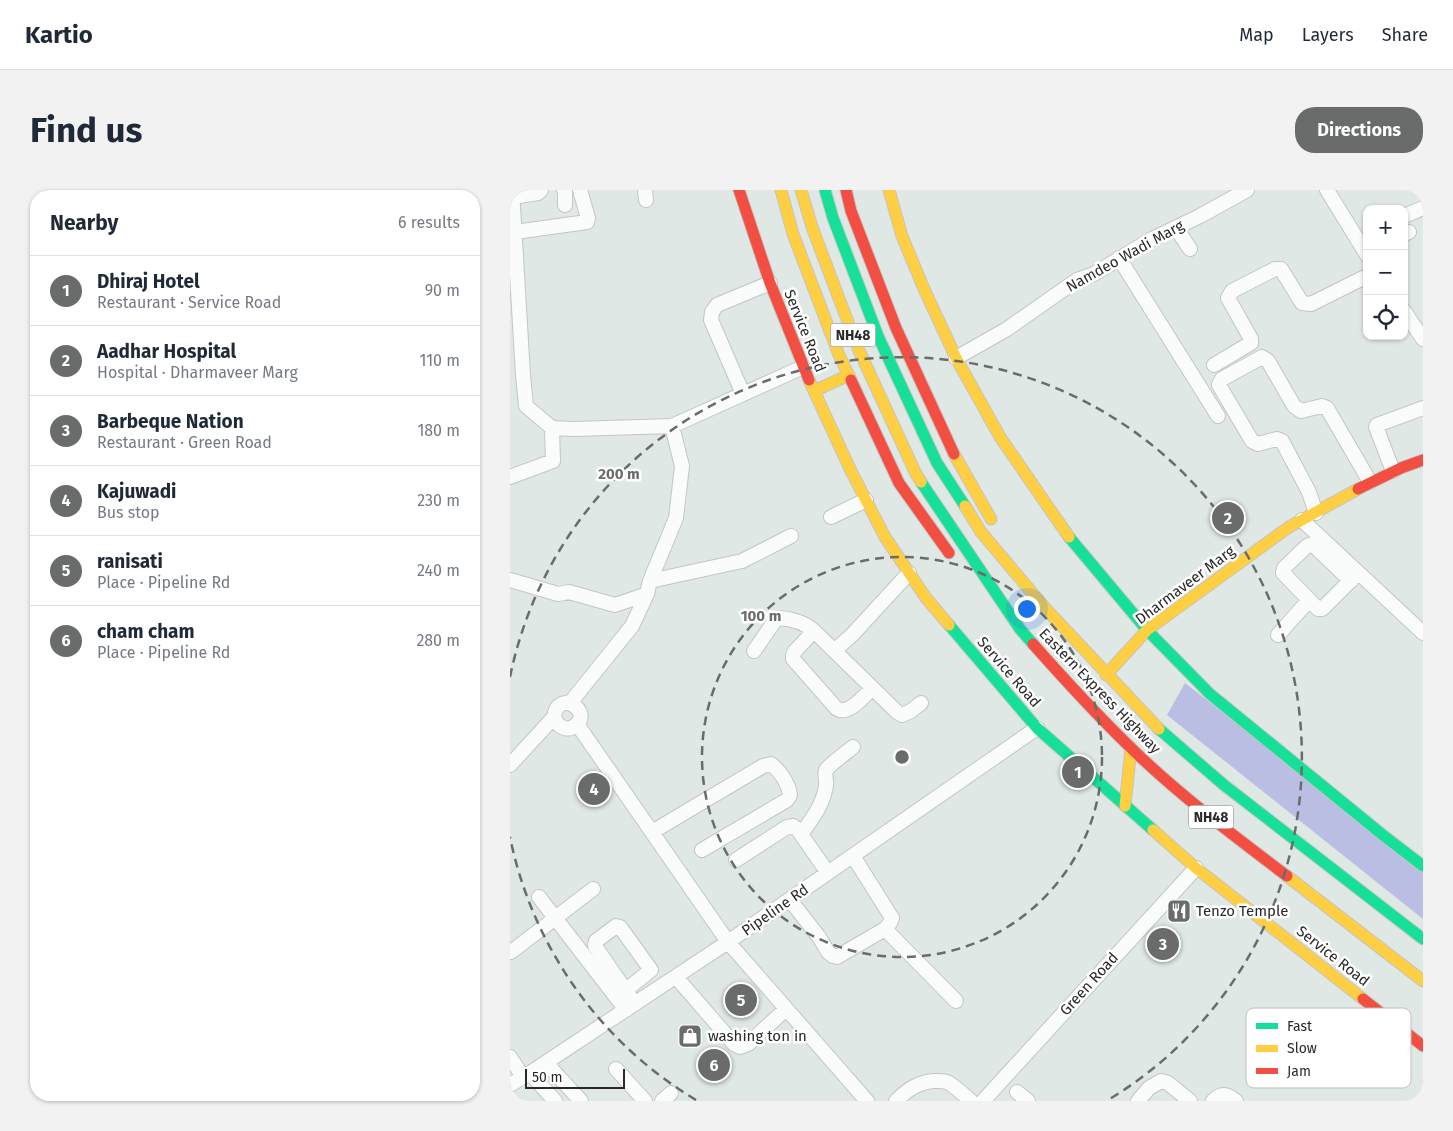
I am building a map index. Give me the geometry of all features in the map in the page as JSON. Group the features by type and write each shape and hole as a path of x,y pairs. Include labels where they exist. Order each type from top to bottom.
{"main road":[{"name":"Service Road","path":"740,190 770,283 814,391 851,471 885,537 926,598 1037,728 1196,868 1375,1008"},
{"path":"781,190 793,234 839,355 899,483 958,563"},
{"name":"Eastern Express Highway","path":"801,190 812,227 857,346 916,474 1020,629 1073,689 1131,748 1203,811 1423,981"},
{"name":"Eastern Express Highway","path":"825,190 833,218 878,336 937,463 982,532 1046,608 1153,724 1224,785 1423,939"},
{"path":"846,190 852,211 896,328 954,454 997,531"},
{"path":"889,190 902,236 956,358 1000,437 1074,545 1147,630 1210,694 1423,866"},
{"path":"814,391 849,375"},
{"name":"Dharmaveer Marg","path":"1106,675 1147,630 1290,527 1370,482 1423,460"},
{"path":"1007,546 1046,608"},
{"path":"970,576 1020,629"},
{"path":"1125,806 1131,748"},
{"name":"Service Road","path":"1411,1037 1423,1046"}],"street":[{"path":"541,190 538,193 513,194 515,232 513,263 526,406 552,428 574,430 672,426 803,366"},
{"path":"564,190 565,205"},
{"path":"515,232 586,222 588,218 580,190"},
{"name":"Namdeo Wadi Marg","path":"956,358 1007,329 1077,280 1094,274 1150,240 1246,190"},
{"path":"1327,190 1361,235 1366,250"},
{"path":"1408,214 1423,208"},
{"path":"1176,228 1190,249"},
{"path":"1119,258 1218,416"},
{"path":"1214,364 1251,343 1251,338 1228,298 1232,291 1275,269 1281,269 1302,303 1311,304 1363,278"},
{"path":"743,394 711,320 712,312 717,305 770,283"},
{"path":"1408,317 1423,339"},
{"path":"1316,513 1309,492 1282,442 1277,438 1258,444 1252,441 1219,385 1222,379 1262,357 1268,361 1294,406 1300,410 1322,406 1327,408 1370,482"},
{"path":"1393,471 1376,427 1377,424 1423,408"},
{"path":"570,703 632,626 676,518 682,466 672,426"},
{"path":"510,477 553,461 552,428"},
{"path":"831,517 866,500"},
{"path":"1302,520 1354,577"},
{"path":"510,580 558,594 569,592 615,605 648,587 742,560 791,536"},
{"path":"1354,577 1322,609 1318,609 1283,573 1284,568 1307,546 1312,544 1354,577 1423,633"},
{"path":"835,650 852,635 909,573"},
{"path":"1278,635 1309,600"},
{"path":"754,651 774,622 779,618 793,619 814,631 902,715 911,711 920,703"},
{"path":"814,631 795,651 793,659 839,711 846,711 872,688"},
{"path":"510,765 554,717 558,706 573,704 578,708 580,715 577,724 568,729 556,723 554,717"},
{"path":"577,724 728,942 867,1101"},
{"name":"Pipeline Rd","path":"510,1085 790,900 1037,728"},
{"path":"801,834 822,802 827,769 853,748"},
{"path":"652,832 763,766 771,764 777,768 790,789 790,795 787,800 702,850"},
{"path":"736,860 787,827 793,826 801,834 828,873"},
{"path":"790,900 832,956 837,957 886,929 892,918 853,856"},
{"name":"Green Road","path":"983,1101 1196,868"},
{"path":"511,952 592,889"},
{"path":"539,897 630,1007"},
{"path":"626,990 651,970 620,928 616,926 596,941 594,946 626,990 630,1007"},
{"path":"886,929 956,1002"},
{"path":"676,977 734,1044 740,1047 748,1044 786,1009"},
{"path":"510,1058 555,1101"},
{"path":"546,1063 581,1101"},
{"path":"616,1069 645,1101"},
{"path":"896,1101 918,1084 942,1081 948,1082 971,1101"},
{"path":"1138,1101 1149,1088 1161,1081 1168,1084 1190,1101"},
{"path":"1213,1101 1220,1095 1225,1094 1236,1101"}],"shaded area":[{"path":"1185,683 1423,868 1423,919 1167,715"}],"traffic: fast":[{"path":"825,190 833,218 878,336 937,463 965,506"},
{"path":"921,482 1020,629 1033,644"},
{"path":"1069,537 1147,630 1210,694 1423,866"},
{"path":"949,625 1037,728 1153,830"},
{"path":"1159,729 1224,785 1423,939"}],"traffic: slow":[{"path":"781,190 793,234 839,355 851,380"},
{"path":"801,190 812,227 857,346 921,482"},
{"path":"889,190 902,236 956,358 1000,437 1069,537"},
{"path":"814,391 849,375"},
{"path":"809,380 851,471 885,537 926,598 949,625"},
{"path":"954,454 991,519"},
{"path":"1106,675 1147,630 1289,527 1358,489"},
{"path":"965,506 981,532 1045,608 1159,729"},
{"path":"1125,806 1131,748"},
{"path":"1153,830 1196,868 1363,999"},
{"path":"1287,876 1423,981"}],"traffic: jam":[{"path":"739,190 770,283 809,380"},
{"path":"846,190 851,211 896,328 954,454"},
{"path":"851,380 899,483 949,553"},
{"path":"1358,489 1401,468 1423,460"},
{"path":"1033,644 1117,735 1148,764 1206,814 1287,876"},
{"path":"1363,999 1374,1008"},
{"path":"1411,1037 1423,1046"}],"place":[{"name":"Aadhar Hospital","path":"1228,518"},
{"name":"Dhiraj Hotel","path":"1078,772"},
{"name":"Kajuwadi","path":"594,789"},
{"name":"Tenzo Temple","path":"1179,911"},
{"name":"Barbeque Nation","path":"1163,944"},
{"name":"ranisati","path":"741,1000"},
{"name":"washing ton in","path":"690,1036"},
{"name":"cham cham","path":"714,1065"}]}
